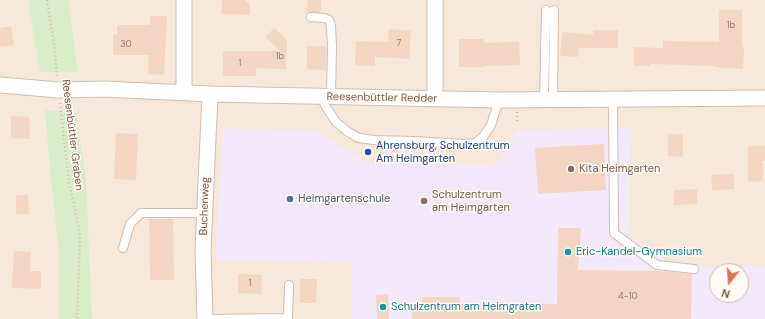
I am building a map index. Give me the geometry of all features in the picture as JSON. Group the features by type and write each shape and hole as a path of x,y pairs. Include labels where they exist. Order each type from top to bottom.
{"street":[{"path":"184,0 184,92"},
{"path":"435,0 435,99"},
{"name":"Reesenbüttler Redder","path":"0,85 58,90 435,99 613,100 765,98"},
{"name":"Buchenweg","path":"205,319 203,250 210,94"}],"lane":[{"path":"549,100 550,10"},
{"path":"311,17 325,18 329,20 331,26 332,46 326,107 336,122 348,132 359,138 463,144 475,143 483,137 492,125 499,100"},
{"path":"613,100 614,233 657,265 694,269"},
{"path":"123,248 130,224 140,213 205,213"},
{"path":"205,319 288,318 289,285"}],"path":[{"name":"Reesenbüttler Graben","path":"47,0 54,43 69,183 80,237 77,319"}],"shaded area":[{"path":"0,0 765,0 765,319 0,319"},
{"name":"Schulzentrum am Heimgarten","path":"631,128 629,235 675,266 709,266 709,303 749,303 749,267 765,267 765,319 352,319 352,263 215,261 223,129 314,130 366,162 495,167 518,130"}],"green space":[{"path":"28,0 68,0 78,72 40,72"},
{"path":"45,110 76,113 86,182 92,319 59,319 59,251"}],"building":[{"path":"222,0 245,0 250,5 250,15 221,14"},
{"path":"308,0 321,0 321,12 307,12"},
{"path":"719,10 742,10 742,47 744,47 743,69 714,66 650,64 650,66 634,66 634,47 663,48 663,41 719,42"},
{"path":"150,16 167,16 164,75 148,74 149,55 113,55 113,34 117,34 117,25 150,25"},
{"path":"11,26 14,45 0,47 0,28"},
{"path":"274,28 287,40 286,69 256,68 256,76 223,76 223,51 280,51 265,37"},
{"path":"389,29 411,31 409,59 375,57 375,66 355,65 356,41 388,42"},
{"path":"593,30 618,30 618,48 579,48 578,57 560,56 562,32 593,35"},
{"path":"459,39 484,39 484,43 519,42 520,65 459,67"},
{"path":"307,46 326,46 326,70 307,69"},
{"path":"11,116 29,117 30,139 11,138"},
{"path":"116,133 138,134 136,180 114,179"},
{"path":"668,134 683,134 683,157 668,156"},
{"name":"Kita Heimgarten","path":"604,144 606,190 538,194 535,148"},
{"path":"748,146 765,146 763,181 748,182"},
{"path":"734,174 734,189 712,190 711,175"},
{"path":"697,189 697,204 674,205 674,190"},
{"path":"16,195 28,195 29,214 16,214"},
{"path":"149,219 173,219 174,280 150,280"},
{"path":"558,228 581,228 578,270 662,271 692,274 691,319 412,319 412,304 422,304 422,297 460,297 460,304 557,304"},
{"path":"14,251 31,252 30,271 41,271 41,289 12,288"},
{"path":"238,274 262,275 261,294 238,293"},
{"path":"300,279 317,279 316,303 300,303"},
{"name":"Schulzentrum am Heimgraten","path":"388,294 389,319 377,319 376,295"}],"place":[{"name":"Ahrensburg, Schulzentrum Am Heimgarten","path":"368,152"},
{"name":"Kita Heimgarten","path":"571,169"},
{"name":"Heimgartenschule","path":"290,199"},
{"name":"Schulzentrum am Heimgarten","path":"424,201"},
{"name":"Eric-Kandel-Gymnasium","path":"568,252"},
{"name":"Schulzentrum am Heimgraten","path":"383,307"}]}
